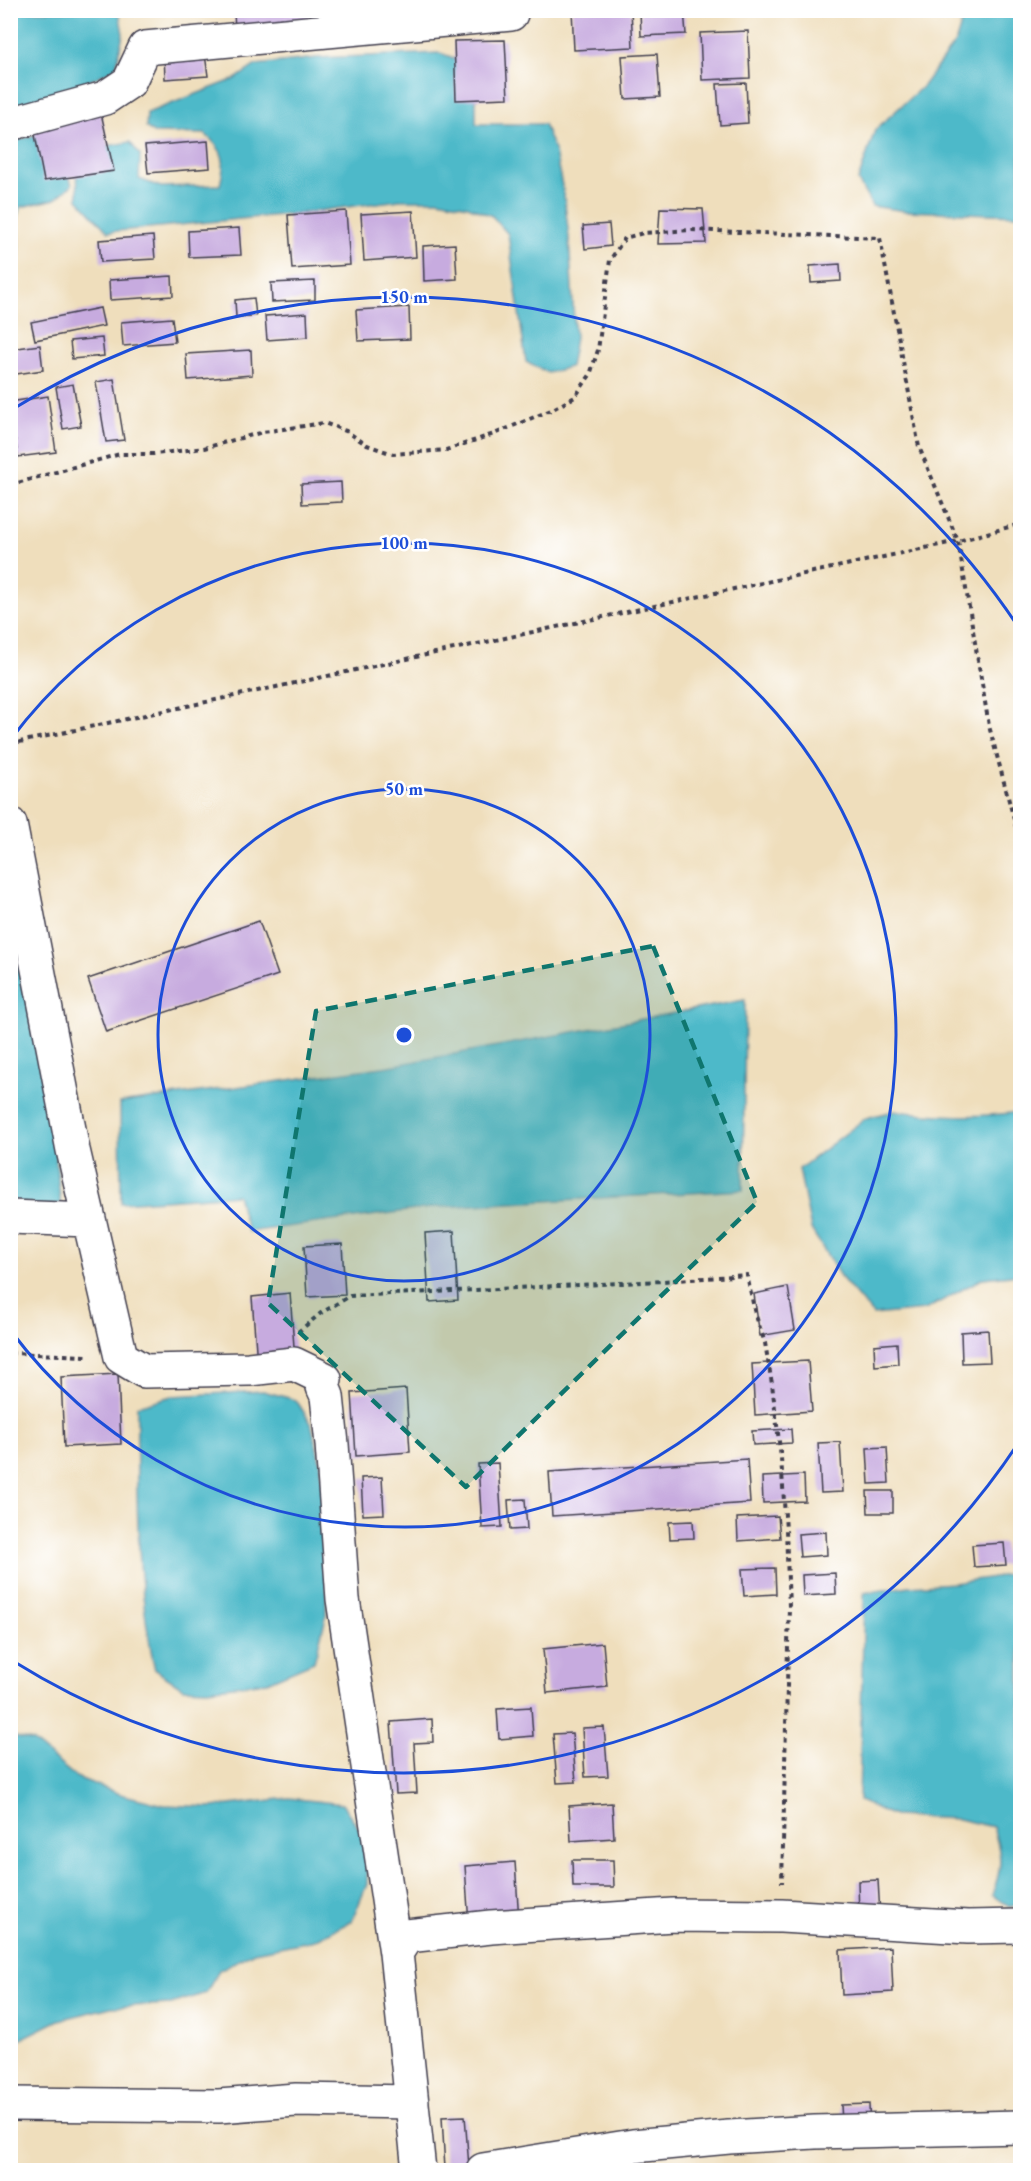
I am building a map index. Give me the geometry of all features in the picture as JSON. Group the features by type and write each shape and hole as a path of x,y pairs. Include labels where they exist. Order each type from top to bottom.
{"street":[{"path":"10,124 105,99 129,82 145,48 511,14"},
{"path":"10,824 73,1150 121,1357 144,1371 219,1370 294,1364 325,1379 322,1387 327,1396 332,1444 343,1599 396,1953 419,2170"},
{"path":"10,1217 88,1220"},
{"path":"396,1953 407,1936 491,1927 673,1915 781,1916 968,1927 1020,1926"},
{"path":"10,2104 219,2106 296,2100 412,2102"},
{"path":"483,2170 633,2146 729,2137 815,2132 1020,2127"}],"path":[{"path":"10,485 120,454 154,454 204,448 263,432 324,423 346,431 367,445 393,454 446,450 494,434 551,410 575,397 590,375 598,350 610,260 625,238 643,233 692,230 880,238 920,447 958,541 989,726 1020,842"},
{"path":"10,744 958,541 1020,524"},
{"path":"325,1379 324,1354 297,1333 321,1313 350,1296 747,1275 755,1313 765,1343 772,1384 781,1458 786,1530 789,1607 781,1916"},
{"path":"10,1353 121,1357"}],"highlighted area":[{"path":"653,946 757,1202 466,1487 268,1303 316,1011"}],"water":[{"path":"11,11 119,11 123,34 116,68 73,89 11,108"},
{"path":"965,11 1020,11 1020,215 905,211 872,206 858,181 875,130 923,86 956,41"},
{"path":"440,53 462,61 476,77 476,124 544,124 555,152 564,195 569,238 575,338 570,367 548,373 526,362 508,234 492,216 468,206 438,200 400,200 302,213 108,232 78,199 77,167 95,148 130,142 140,155 139,179 161,187 220,185 223,169 222,156 212,140 205,134 153,133 146,127 147,113 235,79 256,65 317,58"},
{"path":"54,130 72,185 55,199 21,207 17,222 19,255 11,288 10,142"},
{"path":"10,934 28,988 51,1113 62,1216 11,1212"},
{"path":"745,1000 743,1190 438,1207 248,1232 237,1195 121,1203 120,1103 390,1066"},
{"path":"894,1111 957,1116 1020,1112 1020,1274 983,1278 925,1310 873,1315 840,1276 811,1229 799,1169 866,1118"},
{"path":"263,1391 296,1400 311,1423 321,1465 327,1551 326,1617 314,1662 267,1682 207,1689 183,1688 155,1670 149,1637 138,1538 137,1406 172,1396"},
{"path":"1020,1573 1020,1904 1009,1907 992,1895 1000,1868 993,1827 958,1819 894,1816 859,1801 864,1593"},
{"path":"11,1736 32,1741 76,1777 120,1794 164,1805 212,1807 289,1798 342,1804 368,1841 367,1884 352,1921 315,1940 254,1952 219,1970 206,1993 171,2004 111,2007 59,2020 11,2044"}],"building":[{"path":"234,10 310,10 311,27 235,32"},
{"path":"572,10 631,10 633,47 574,50"},
{"path":"640,10 684,10 686,34 641,36"},
{"path":"748,31 750,78 702,80 700,33"},
{"path":"505,40 508,98 456,100 454,41"},
{"path":"204,47 208,76 165,79 164,53"},
{"path":"657,54 660,97 625,99 622,56"},
{"path":"746,83 748,123 720,125 717,84"},
{"path":"101,113 114,171 44,181 33,125"},
{"path":"208,141 210,168 148,173 145,146"},
{"path":"660,208 703,209 706,243 658,244"},
{"path":"346,211 350,265 292,269 288,215"},
{"path":"413,211 416,257 364,261 361,214"},
{"path":"609,224 611,246 585,249 583,226"},
{"path":"239,228 241,255 189,257 188,231"},
{"path":"153,236 155,259 101,262 99,240"},
{"path":"455,244 457,279 424,281 423,246"},
{"path":"840,264 841,281 811,283 810,266"},
{"path":"172,276 173,296 110,300 109,280"},
{"path":"315,281 315,300 272,302 271,283"},
{"path":"254,298 256,316 236,317 235,300"},
{"path":"409,307 410,339 358,341 356,310"},
{"path":"100,308 104,326 35,340 31,322"},
{"path":"307,313 308,337 267,340 265,316"},
{"path":"172,318 175,342 123,346 121,322"},
{"path":"102,338 104,356 72,359 70,341"},
{"path":"40,345 43,370 10,375 10,349"},
{"path":"251,350 252,375 188,380 186,354"},
{"path":"114,379 124,440 106,442 96,382"},
{"path":"73,384 81,426 63,429 56,387"},
{"path":"48,396 56,452 18,457 10,402"},
{"path":"341,482 342,502 302,504 301,484"},
{"path":"259,921 278,975 106,1032 88,979"},
{"path":"454,1231 458,1300 429,1302 425,1233"},
{"path":"342,1244 345,1295 307,1297 304,1246"},
{"path":"788,1287 795,1330 760,1336 754,1294"},
{"path":"290,1293 295,1360 257,1363 252,1297"},
{"path":"988,1330 990,1362 962,1363 961,1332"},
{"path":"897,1343 898,1364 875,1366 874,1345"},
{"path":"808,1361 812,1411 755,1415 752,1364"},
{"path":"118,1374 121,1444 64,1447 61,1377"},
{"path":"406,1389 410,1452 356,1456 352,1393"},
{"path":"791,1429 792,1443 753,1445 752,1431"},
{"path":"840,1442 843,1492 821,1493 818,1443"},
{"path":"887,1447 889,1483 869,1484 867,1448"},
{"path":"747,1459 750,1503 552,1516 549,1472"},
{"path":"498,1463 502,1527 482,1528 478,1464"},
{"path":"804,1475 805,1501 763,1503 762,1477"},
{"path":"382,1477 384,1514 363,1515 361,1478"},
{"path":"867,1491 893,1491 893,1513 868,1513"},
{"path":"525,1499 527,1529 510,1530 508,1500"},
{"path":"778,1516 780,1538 738,1541 737,1518"},
{"path":"693,1521 694,1538 670,1539 669,1522"},
{"path":"826,1532 827,1555 800,1557 798,1534"},
{"path":"1004,1543 1006,1565 974,1567 972,1545"},
{"path":"775,1568 776,1594 744,1596 742,1569"},
{"path":"835,1573 836,1594 803,1596 802,1575"},
{"path":"603,1643 607,1687 547,1693 543,1649"},
{"path":"531,1707 533,1736 499,1739 497,1709"},
{"path":"432,1719 433,1742 414,1743 417,1793 396,1794 391,1722"},
{"path":"604,1727 608,1776 585,1777 582,1728"},
{"path":"572,1733 576,1782 557,1783 553,1734"},
{"path":"612,1803 614,1838 571,1841 569,1806"},
{"path":"572,1860 613,1860 614,1887 573,1887"},
{"path":"515,1862 519,1920 469,1924 465,1866"},
{"path":"878,1880 880,1915 859,1916 858,1881"},
{"path":"891,1947 893,1992 842,1995 840,1950"},
{"path":"869,2104 870,2137 843,2138 841,2105"},
{"path":"465,2116 469,2167 445,2169 442,2117"}]}
